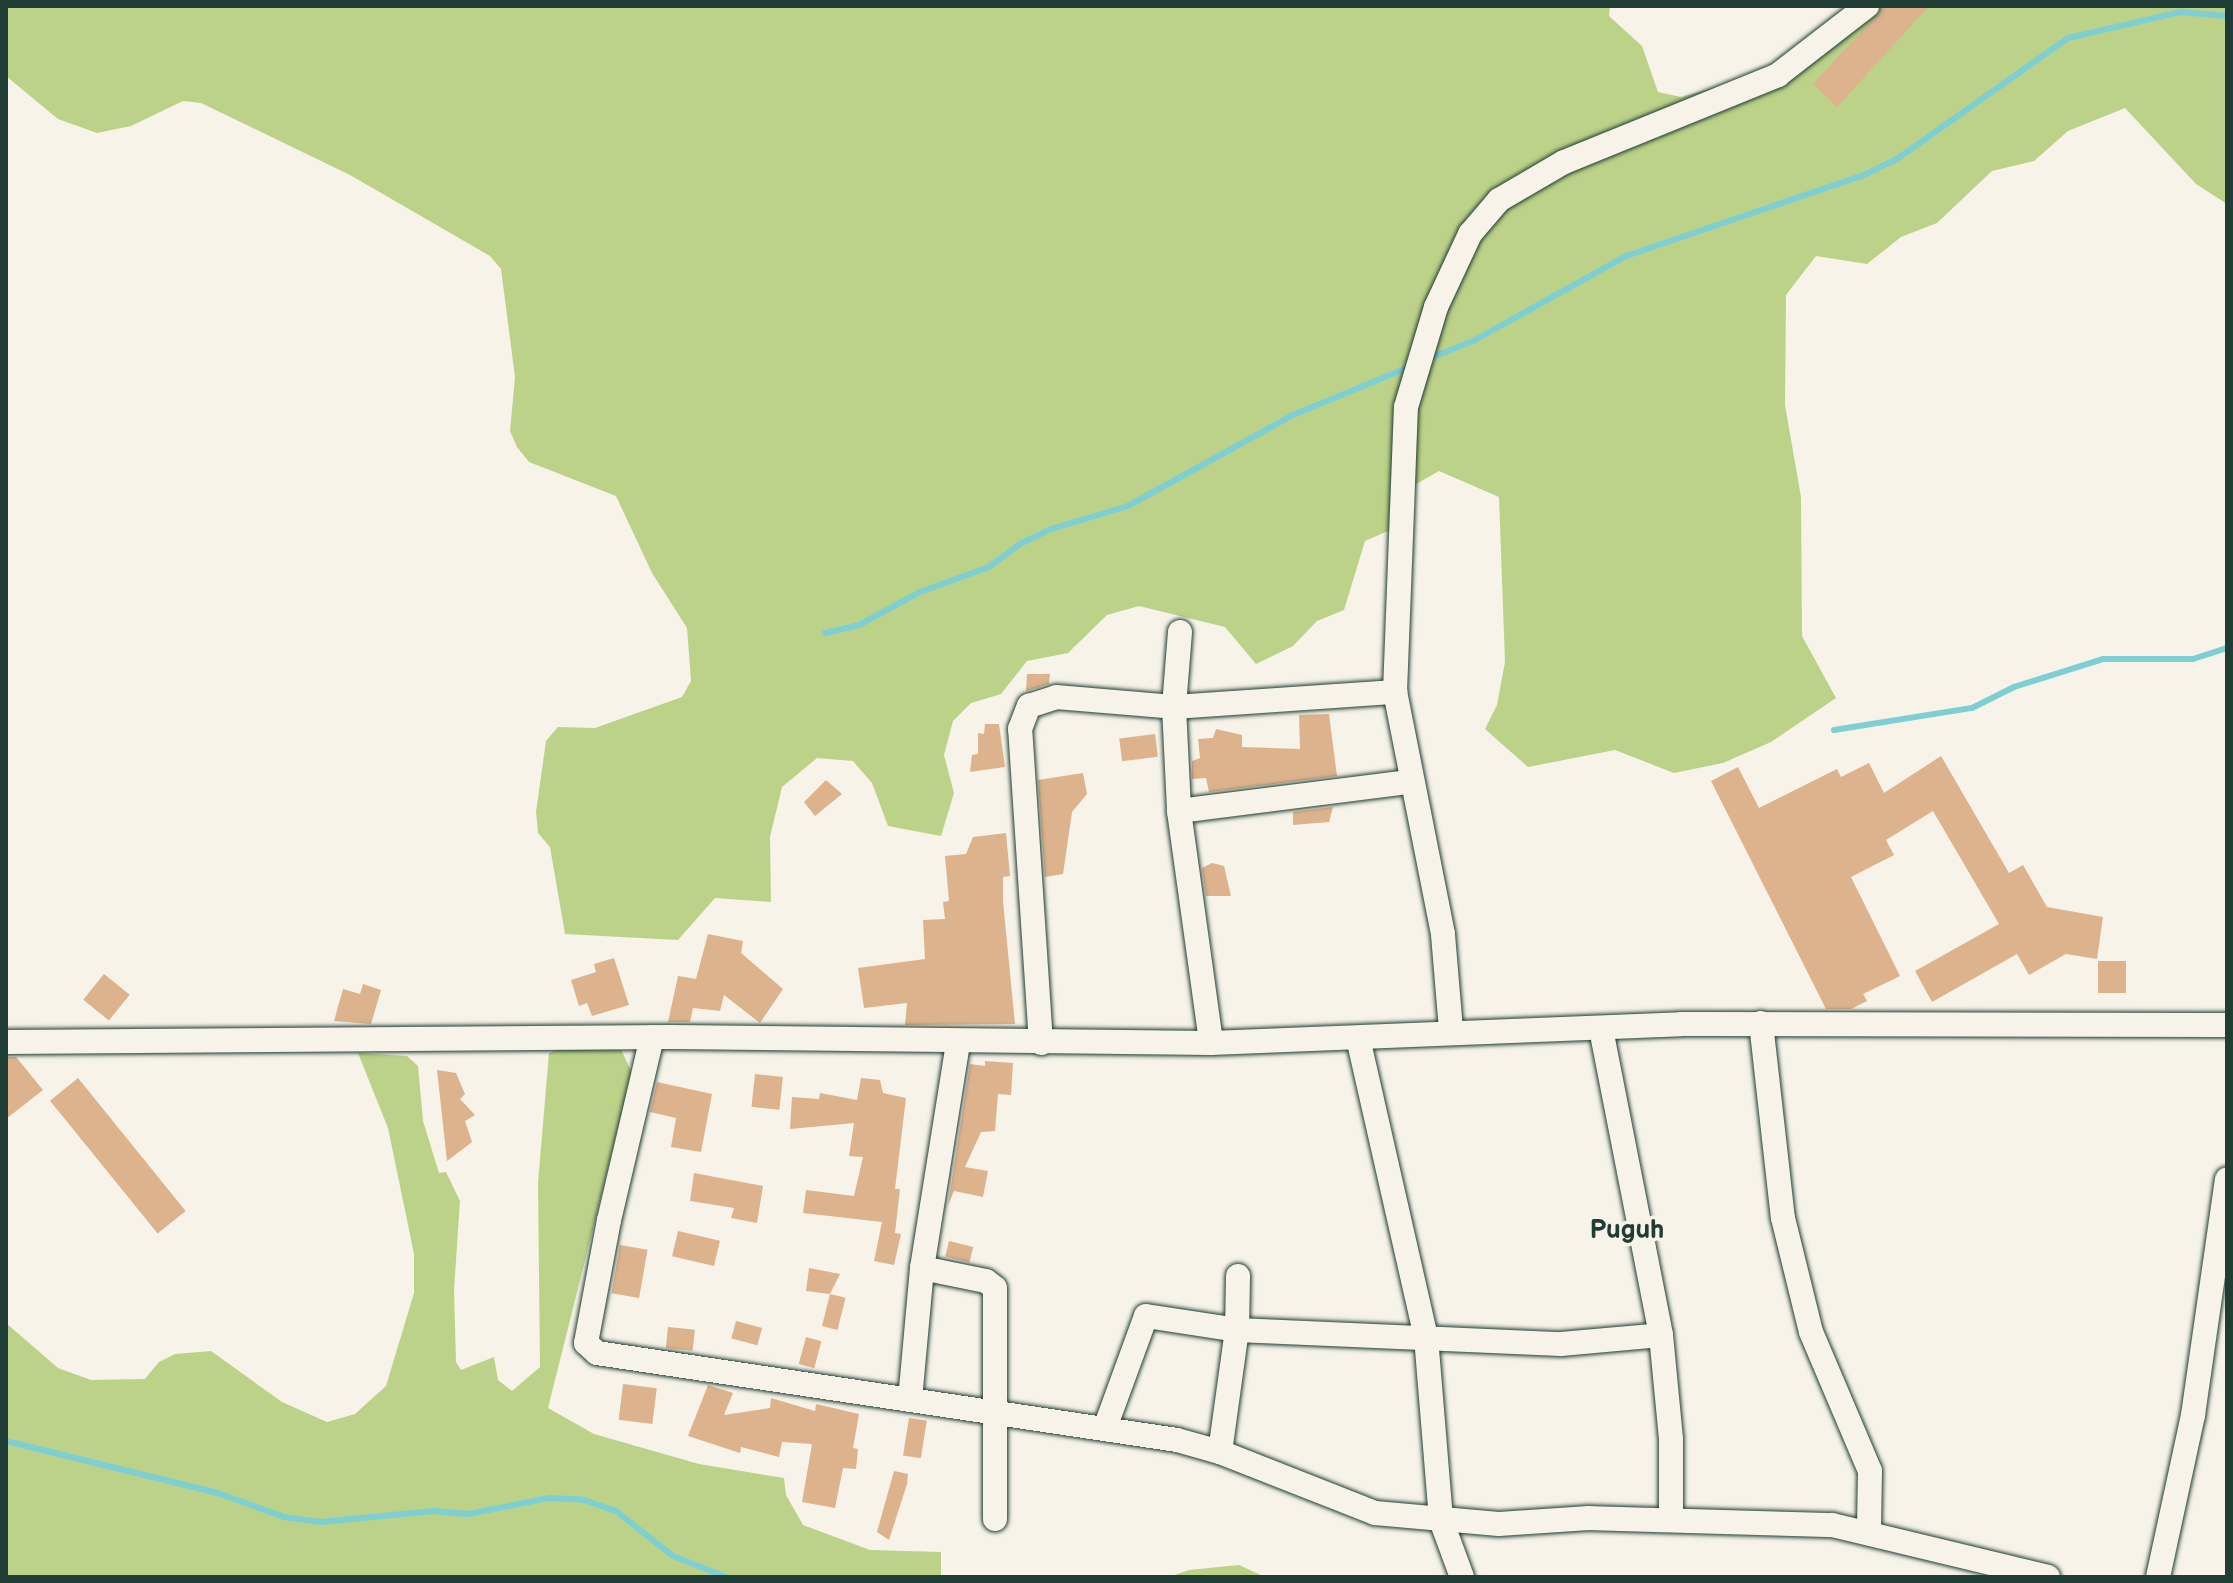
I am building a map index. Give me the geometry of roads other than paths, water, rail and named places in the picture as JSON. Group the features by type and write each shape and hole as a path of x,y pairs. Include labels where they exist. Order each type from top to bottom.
{"street":[{"path":"1451,1030 1443,934 1409,782 1395,692 1401,454 1420,347 1470,234 1499,200 1577,156 1778,75 1867,6"},
{"path":"1180,632 1174,707 1179,811 1211,1043"},
{"path":"1041,1043 1024,828 1023,715 1029,706 1056,697 1174,707 1395,692"},
{"path":"1179,811 1409,782"},
{"path":"6,1042 652,1037 958,1043 1211,1043 1358,1038 1451,1030 1761,1023 2227,1025"},
{"path":"1761,1023 1783,1218 1811,1332 1870,1471 1869,1530"},
{"path":"1601,1029 1661,1335 1671,1439 1671,1519"},
{"path":"652,1037 609,1220 586,1343 589,1348 991,1414 1105,1428 1220,1452 1356,1508 1441,1520 1499,1524 1671,1519 1791,1521 1869,1530 2048,1577"},
{"path":"1358,1038 1426,1337 1441,1520 1462,1577"},
{"path":"910,1400 922,1268 958,1043"},
{"path":"2158,1577 2193,1415 2227,1179"},
{"path":"922,1268 986,1281 995,1288 991,1414 995,1519"},
{"path":"1220,1452 1237,1330 1238,1276"},
{"path":"1105,1428 1146,1316 1237,1330 1561,1344 1661,1335"}],"waterway":[{"path":"1426,360 1475,340 1626,256 1864,175 1897,159 2068,38 2181,12 2227,16"},
{"path":"825,633 859,625 920,592 989,567 1020,544 1051,529 1128,506 1293,415 1412,366"},
{"path":"1834,730 1972,708 2014,687 2103,659 2193,659 2227,648"},
{"path":"6,1441 218,1493 284,1517 321,1522 433,1511 468,1514 549,1498 584,1500 616,1511 673,1556 726,1577"}],"district":[{"name":"Puguh","path":"1627,1231"}]}
